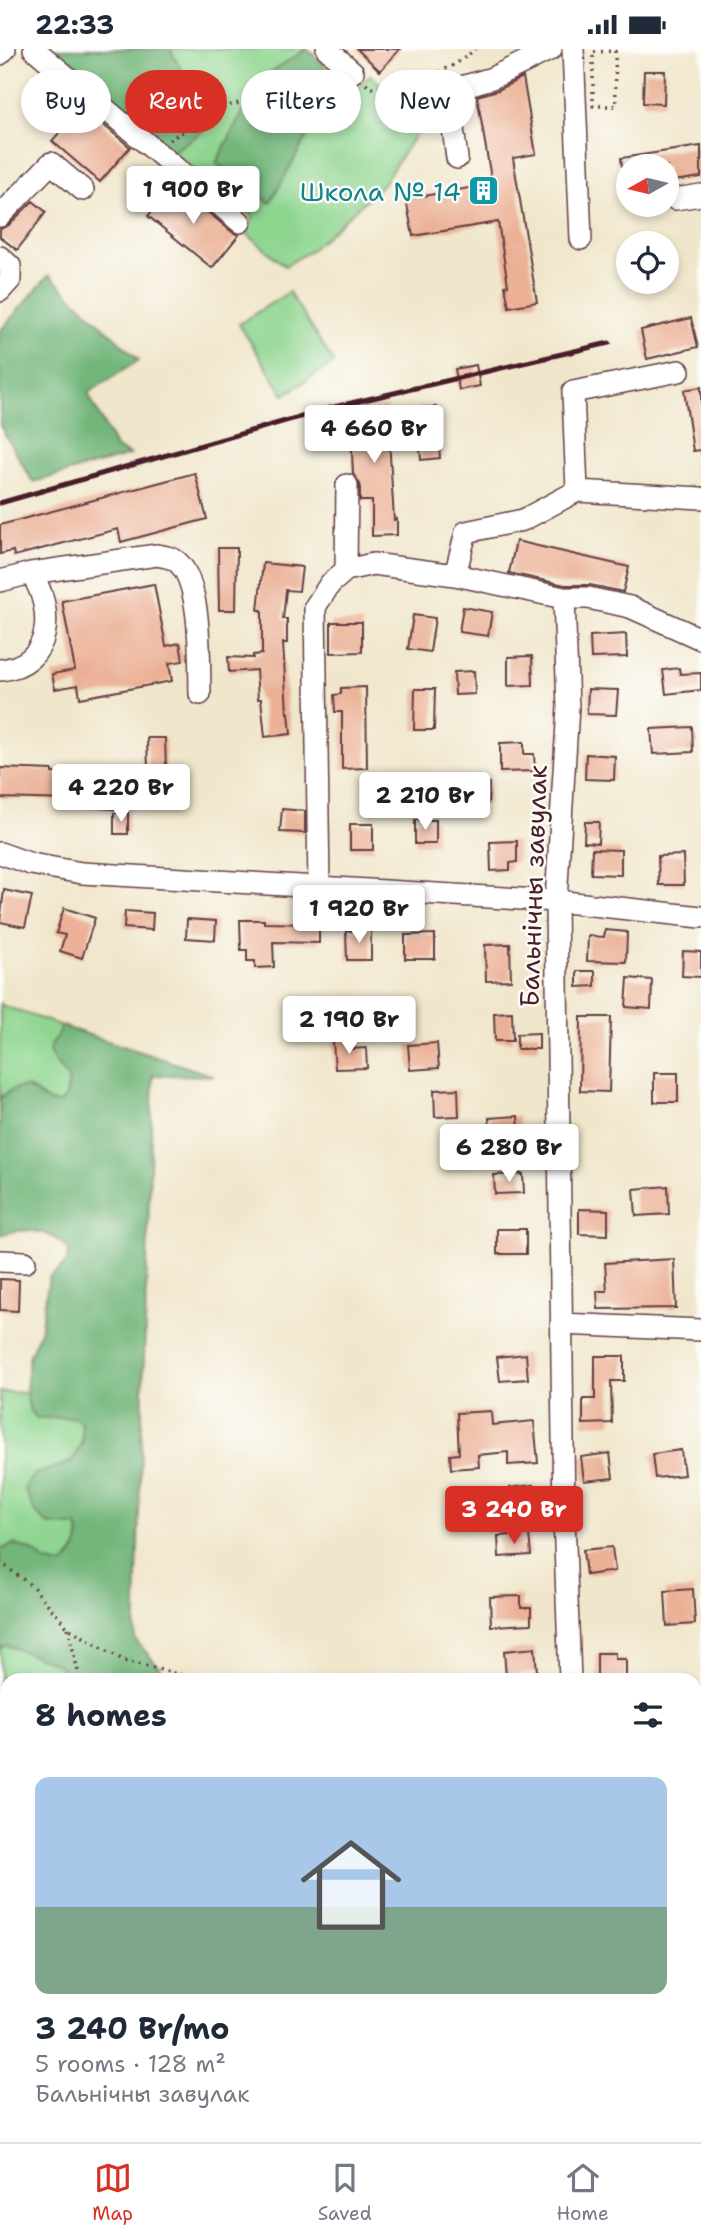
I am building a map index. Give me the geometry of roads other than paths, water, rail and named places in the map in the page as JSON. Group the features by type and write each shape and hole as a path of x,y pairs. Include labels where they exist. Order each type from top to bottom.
{"street":[{"path":"0,54 5,49"},
{"path":"34,49 240,222"},
{"path":"327,49 351,70"},
{"path":"457,158 448,91 492,78 551,49"},
{"path":"573,49 581,239"},
{"path":"0,216 51,163 83,190"},
{"path":"679,199 701,195"},
{"path":"0,257 9,266 10,280 0,291"},
{"path":"577,491 573,392 679,371"},
{"path":"346,571 347,485"},
{"path":"454,575 466,532 523,520 577,491 701,498"},
{"path":"0,580 157,555 175,559 186,572 198,614 200,694"},
{"path":"319,887 315,607 330,584 346,571 373,565 454,575 564,598 588,598 630,607 701,639"},
{"path":"0,670 13,669 33,658 45,638 42,590 31,573"},
{"name":"Бальнічны завулак","path":"564,598 568,707 556,901 564,1517 570,1673"},
{"path":"0,853 31,863 82,873 556,901 701,917"},
{"path":"0,1261 25,1262"},
{"path":"561,1324 701,1330"}],"railway":[{"path":"0,503 334,407 609,343"}],"place":[{"name":"Школа № 14","path":"484,191"}]}
